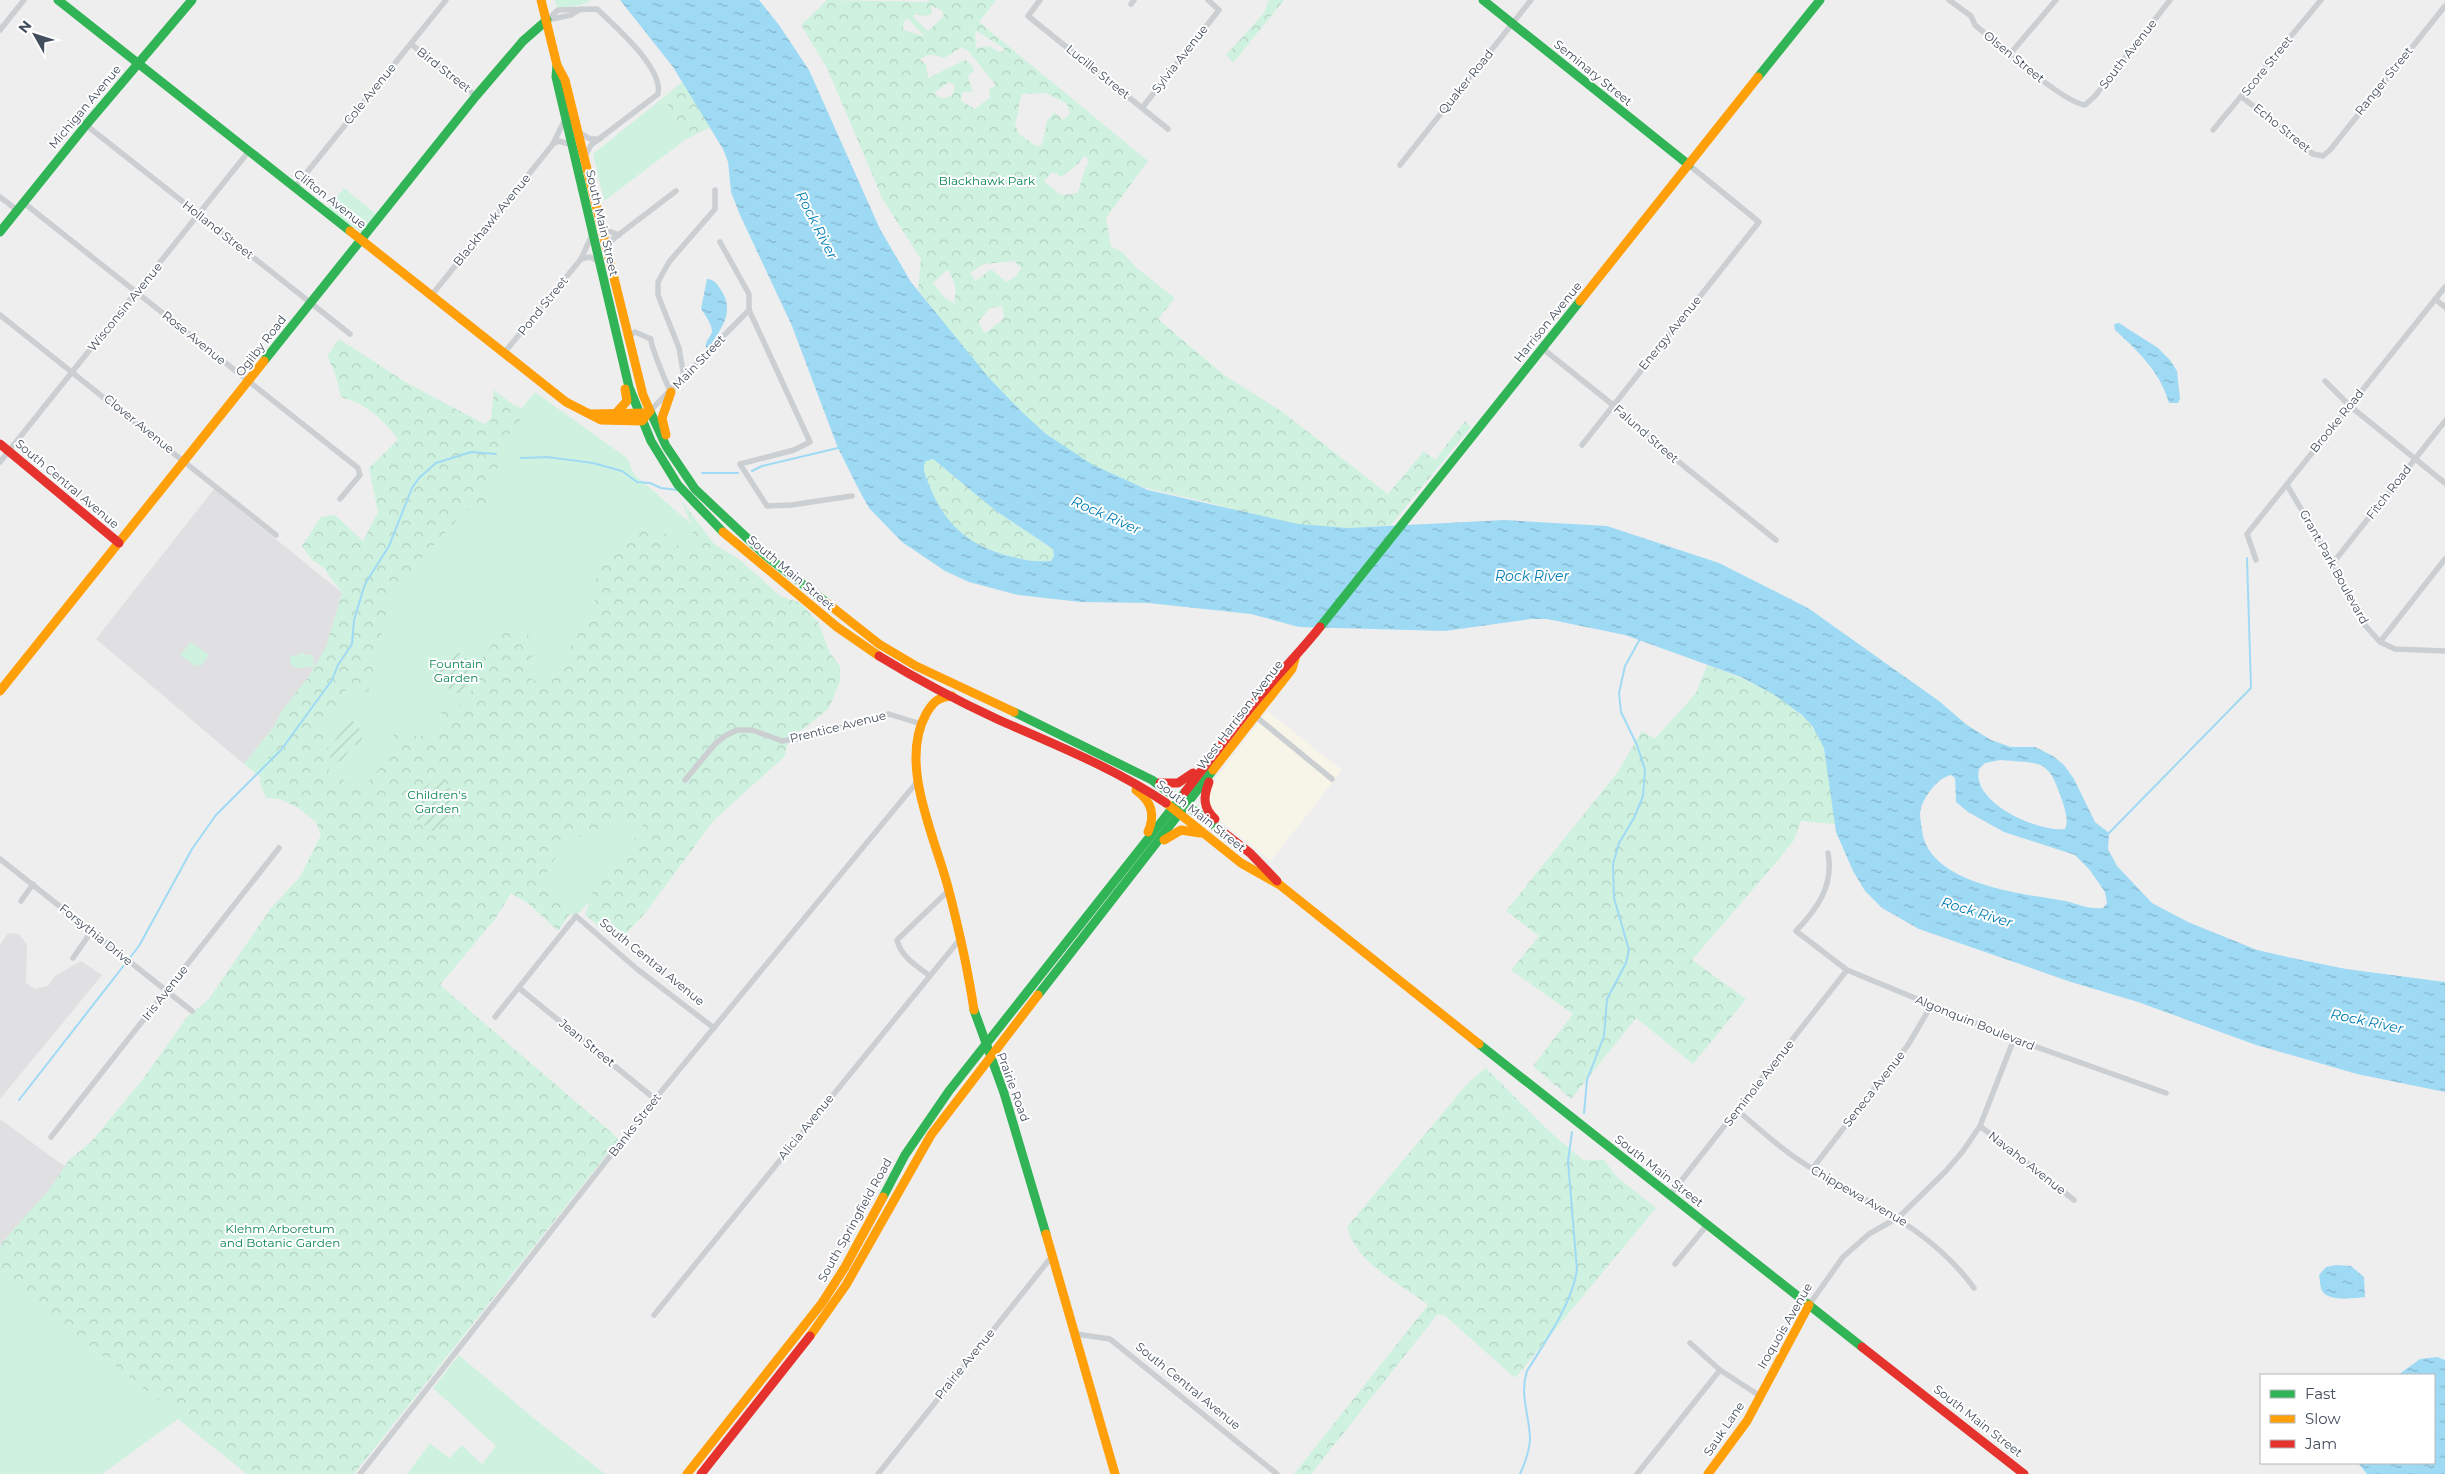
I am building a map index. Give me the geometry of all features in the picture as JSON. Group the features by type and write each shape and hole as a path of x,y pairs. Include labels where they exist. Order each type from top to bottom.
{"main road":[{"name":"Clifton Avenue","path":"58,0 70,4 138,64 566,402 588,415 608,421 641,417 649,412"},
{"name":"Michigan Avenue","path":"0,232 86,125 192,0"},
{"name":"South Main Street","path":"541,0 557,65 564,80 628,337 649,412 678,465 695,489 719,514 847,621 897,656 1101,752 1152,780 1188,804 1267,869 1280,886"},
{"name":"Seminary Street","path":"1483,0 1689,165"},
{"name":"Harrison Avenue","path":"1295,659 1820,0"},
{"name":"Ogilby Road","path":"0,691 476,96 523,41 546,20"},
{"name":"South Main Street","path":"557,65 556,77 598,261 621,354 641,417 651,441 678,485 715,526 837,628 900,670 1119,774 1172,807 1247,867 1280,886 1706,1225 2024,1474"},
{"path":"615,414 625,406 628,398 619,364 621,354"},
{"path":"671,392 663,412 664,432 679,458 719,514"},
{"name":"Clifton Avenue","path":"588,415 615,414 641,417"},
{"name":"South Central Avenue","path":"0,444 118,543"},
{"name":"West Harrison Avenue","path":"985,1045 1179,798 1250,714 1288,664 1295,659"},
{"path":"925,683 931,693 930,707"},
{"path":"930,707 941,697 952,696"},
{"name":"Prairie Road","path":"930,707 922,724 916,752 917,782 949,890 976,1019 1004,1093 1053,1255 1115,1474"},
{"path":"1152,780 1170,785 1181,783 1190,778 1230,728 1250,714"},
{"name":"West Harrison Avenue","path":"989,1057 1217,767 1250,714"},
{"path":"1076,753 1097,769 1142,794 1150,802 1153,812 1152,823 1136,853"},
{"path":"1217,767 1206,787 1204,796 1205,808 1214,818 1258,855 1267,869"},
{"path":"1103,912 1168,835 1187,829 1194,830 1212,839"},
{"name":"South Springfield Road","path":"687,1474 822,1303 845,1267 921,1130 985,1045"},
{"name":"South Springfield Road","path":"701,1474 831,1309 864,1258 925,1142 989,1057"},
{"name":"Iroquois Avenue","path":"1760,1396 1809,1305"},
{"name":"Sauk Lane","path":"1708,1474 1747,1421 1760,1396"}],"street":[{"path":"0,30 24,0"},
{"name":"Cole Avenue","path":"295,187 446,0"},
{"name":"Lucille Street","path":"1040,0 1028,16 1168,129"},
{"name":"Sylvia Avenue","path":"1142,108 1219,10 1208,0"},
{"name":"Quaker Road","path":"1400,165 1531,0"},
{"name":"Olsen Street","path":"1950,0 1971,16 1975,25 2010,54 2075,104 2085,106"},
{"path":"2010,54 2056,0"},
{"name":"South Avenue","path":"2085,106 2095,96 2170,0"},
{"name":"Score Street","path":"2213,130 2320,0"},
{"name":"Ranger Street","path":"2323,156 2330,150 2445,6"},
{"path":"546,20 558,10 597,10 634,46 659,80 658,94 589,148 584,158"},
{"name":"Bird Street","path":"411,44 476,96"},
{"name":"Echo Street","path":"2242,97 2312,154 2323,156"},
{"name":"Blackhawk Avenue","path":"431,296 554,144 565,119"},
{"name":"Holland Street","path":"86,125 350,334"},
{"path":"577,132 590,139 600,139"},
{"path":"554,144 559,141 572,145"},
{"name":"Wisconsin Avenue","path":"0,462 249,151"},
{"name":"Energy Avenue","path":"1582,445 1759,222 1689,165"},
{"path":"684,377 679,348 658,295 658,282 668,262 715,209 715,190"},
{"path":"607,252 610,242 676,191"},
{"path":"0,197 17,210"},
{"name":"Rose Avenue","path":"24,203 358,468 360,475 340,499"},
{"path":"601,228 619,235"},
{"name":"Pond Street","path":"504,353 581,259 592,235"},
{"path":"720,242 749,294 749,310 810,442 794,450 740,464 767,506 852,496"},
{"path":"581,259 590,257 598,261"},
{"name":"Brooke Road","path":"2256,560 2247,534 2445,287"},
{"path":"2435,299 2445,307"},
{"name":"Main Street","path":"649,412 671,392 749,310"},
{"name":"Clover Avenue","path":"0,315 73,371 276,534"},
{"path":"628,337 635,332 651,339 651,346 657,356 671,392"},
{"name":"Falund Street","path":"1542,348 1613,404 1685,467 1776,540"},
{"path":"2325,381 2350,406 2445,483"},
{"name":"Fitch Road","path":"2333,562 2445,422"},
{"name":"Grant Park Boulevard","path":"2286,485 2333,562 2364,624 2380,642"},
{"path":"2445,559 2380,642 2396,649 2445,651"},
{"name":"Prentice Avenue","path":"686,780 715,744 737,730 752,730 782,741 813,736 889,714 922,724"},
{"path":"1250,714 1332,779"},
{"name":"Banks Street","path":"360,1474 655,1099 917,782"},
{"name":"Iris Avenue","path":"51,1137 279,848"},
{"name":"Algonquin Boulevard","path":"1828,852 1831,868 1830,879 1817,904 1796,930 1847,970 2014,1040 2166,1093"},
{"name":"Forsythia Drive","path":"0,859 192,1012"},
{"path":"21,901 33,884"},
{"path":"930,976 906,958 898,948 896,940 949,890"},
{"name":"South Central Avenue","path":"519,988 576,916 638,969 714,1028"},
{"path":"73,958 91,932"},
{"name":"Alicia Avenue","path":"654,1315 960,939"},
{"name":"Seminole Avenue","path":"1670,1195 1847,970"},
{"path":"495,1017 519,988"},
{"name":"Jean Street","path":"519,988 655,1099"},
{"name":"Seneca Avenue","path":"1812,1169 1908,1045 1931,1006"},
{"name":"Iroquois Avenue","path":"1809,1305 1843,1257 1869,1234 1899,1217 1946,1171 1980,1126 2014,1040"},
{"name":"Chippewa Avenue","path":"1737,1110 1787,1153 1899,1217 1922,1234 1965,1275 1974,1288"},
{"name":"Navaho Avenue","path":"1980,1126 2046,1180 2074,1200"},
{"path":"1675,1264 1706,1225"},
{"name":"Prairie Avenue","path":"878,1474 1053,1255"},
{"name":"South Central Avenue","path":"1076,1334 1110,1339 1277,1474"},
{"path":"1690,1343 1720,1370 1760,1396"},
{"path":"1636,1474 1720,1370"}],"shaded area":[{"path":"214,489 351,600 326,662 244,764 96,639"},
{"path":"1267,711 1342,770 1271,861 1215,817 1209,806 1209,792 1215,780"},
{"path":"8,933 19,934 27,945 26,983 35,989 48,986 55,976 81,961 102,975 0,1099 0,945"},
{"path":"0,1119 75,1174 0,1269"}],"green space":[{"path":"555,0 591,0 580,5 557,7"},
{"name":"Blackhawk Park","path":"827,0 927,2 929,0 996,0 979,22 1148,161 1106,218 1111,247 1122,252 1138,269 1175,298 1158,319 1224,375 1281,411 1388,494 1424,451 1435,460 1465,421 1471,427 1390,526 1325,528 1280,521 1136,485 1113,476 1083,460 1055,441 1028,419 1004,395 958,343 918,289 921,259 883,200 827,68 801,25","holes":["931,6 941,10 944,16 928,31 913,17 915,14 926,16 932,14","908,19 924,36 903,30 904,21","975,30 1002,47 1005,51 998,52 990,46 976,48","962,47 969,52 995,84 994,87 989,88 990,97 975,109 961,101 962,92 973,92 968,77 974,70 970,63 965,60 928,78 926,64 920,60 928,55 944,58","949,82 955,86 953,94 946,98 938,97 934,93","1046,93 1067,104 1070,114 1063,120 1054,112 1047,121 1042,145 1036,146 1019,134 1015,124 1022,94","1085,155 1089,162 1084,171 1078,193 1061,195 1044,181 1051,173 1061,177 1077,165","1014,261 1021,268 1017,275 1007,282 991,269 976,281 970,273 984,264","947,270 954,281 954,301 957,305 945,298 933,283","1002,306 1004,317 985,333 978,322 990,308"]},
{"path":"1269,0 1284,0 1233,63 1226,55 1264,13"},
{"path":"682,82 710,127 685,140 664,97"},
{"path":"664,97 685,140 604,201 593,154"},
{"path":"344,188 377,215 362,233 327,209"},
{"name":"Klehm Arboretum and Botanic Garden","path":"339,339 407,383 490,427 494,390 515,406 525,409 520,421 500,446 497,471 484,491 489,508 466,510 386,598 389,616 379,640 377,659 370,680 369,692 358,692 350,683 323,729 331,737 325,760 333,781 342,779 352,787 361,790 383,765 393,736 400,727 418,737 436,729 443,722 439,698 451,697 451,706 463,704 475,685 479,662 504,629 510,625 511,619 520,634 527,626 529,640 533,644 532,665 526,676 541,684 562,675 560,664 593,606 598,574 618,547 637,534 655,530 674,540 682,550 693,545 693,529 681,500 714,544 740,560 780,596 800,603 818,622 830,653 840,666 840,681 829,708 805,728 790,736 784,757 714,820 646,912 628,931 622,945 585,915 593,891 612,862 631,845 644,823 628,820 617,821 594,833 575,838 565,846 552,863 544,882 567,898 574,908 558,931 529,904 511,893 495,919 440,985 619,1139 354,1474 253,1474 0,1275 0,1245 49,1190 69,1160 91,1142 143,1079 187,1017 209,999 271,908 300,877 321,835 313,815 280,799 266,798 259,781 273,767 264,748 281,712 309,676 326,647 342,593 323,567 312,560 302,546 321,517 335,515 363,541 378,512 369,468 398,440 373,413 341,397 335,373 327,356"},
{"name":"Klehm Arboretum and Botanic Garden","path":"535,392 627,458 634,474 760,584 692,818 612,920 588,903 579,913 571,915 522,879 432,988 348,1474 247,1474 178,1419 102,1474 0,1474 0,1269 324,859 328,832 244,764 326,662 465,425 486,423 502,409 514,418"},
{"path":"933,459 996,511 1053,549 1054,556 1051,561 1027,560 998,553 971,540 960,532 942,511 925,475 925,461"},
{"path":"191,642 209,655 202,665 195,666 180,655"},
{"path":"301,652 313,655 314,667 296,668 290,663 290,656 298,655"},
{"name":"Fountain Garden","path":"450,653 460,653 469,662 471,668 472,674 469,685 460,694 447,687 441,676 441,664"},
{"path":"1707,665 1775,695 1792,706 1806,719 1817,733 1825,749 1835,824 1801,821 1794,840 1692,960 1746,999 1693,1064 1636,1018 1571,1099 1533,1066 1573,1014 1511,970 1539,936 1506,911 1617,773 1642,731 1655,739 1696,693"},
{"path":"352,720 361,731 362,737 359,747 353,743 342,761 330,762 330,755 336,738"},
{"name":"Children's Garden","path":"442,779 459,800 458,805 434,832 416,819 413,812 426,786"},
{"path":"1486,1068 1549,1131 1583,1160 1604,1160 1616,1176 1656,1208 1515,1378 1444,1315 1437,1315 1311,1474 1294,1474 1428,1305 1380,1272 1369,1262 1352,1240 1347,1227 1468,1083"},
{"path":"459,1355 532,1417 605,1474 407,1474 430,1443 449,1458 462,1445 482,1464 496,1446 433,1388"}],"water":[{"name":"Rock River","path":"620,0 759,0 779,25 809,70 880,229 911,282 989,378 1022,412 1046,434 1093,465 1148,490 1298,524 1348,528 1504,520 1607,526 1719,563 1808,608 1939,701 1967,725 1991,740 2011,747 2035,747 2053,756 2064,765 2074,779 2095,822 2109,833 2108,849 2117,866 2152,903 2188,922 2257,950 2346,969 2445,982 2445,1092 2357,1074 2256,1045 2138,1002 2071,982 1919,929 1882,908 1865,891 1853,871 1836,832 1824,748 1813,727 1802,715 1773,694 1741,677 1625,635 1547,619 1531,619 1445,631 1299,627 1251,614 1148,603 1081,602 1018,595 969,582 945,571 902,542 869,508 859,490 838,448 792,326 740,215 731,192 728,162 723,149 673,67","holes":["933,459 996,511 1053,549 1054,556 1051,561 1027,560 998,553 971,540 960,532 942,510 934,497 926,477 924,469 926,461","2000,760 2035,763 2042,766 2048,771 2058,788 2066,813 2065,829 2039,826 2009,813 1996,804 1985,793 1979,781 1979,769 1985,763","1951,775 1955,778 1956,802 1968,812 2004,832 2075,855 2089,869 2105,892 2107,903 2103,908 2092,908 1999,889 1957,874 1940,862 1928,848 1922,830 1920,813 1929,793 1937,783"]},
{"path":"707,279 713,281 721,290 727,306 727,313 722,327 709,348 706,348 706,343 712,329 701,309"},
{"path":"2119,323 2158,348 2170,360 2177,371 2180,399 2178,403 2169,403 2160,382 2148,363 2115,330 2114,324"},
{"path":"2336,1265 2351,1266 2364,1277 2365,1297 2336,1298 2330,1297 2322,1291 2319,1275 2326,1267"},
{"path":"2437,1357 2445,1360 2445,1474 2367,1474 2359,1464 2435,1464 2435,1374 2399,1374 2420,1359"}],"waterway":[{"path":"752,471 762,466 838,448"},
{"path":"19,1100 139,946 192,849 216,815 281,750 332,680 338,665 352,644 354,620 365,584 389,546 412,488 419,478 436,463 471,452 496,454"},
{"path":"521,458 547,457 593,463 622,471 637,482 650,483 661,488 677,490"},
{"path":"702,473 738,473"},
{"path":"2109,833 2251,688 2247,558"},
{"path":"1584,1113 1587,1080 1604,1036 1607,999 1626,963 1629,950 1614,898 1613,864 1619,843 1634,818 1643,796 1645,770 1637,745 1621,712 1619,693 1625,666 1640,639"},
{"path":"1520,1474 1529,1449 1530,1440 1524,1397 1527,1371 1564,1310 1577,1270 1568,1161 1572,1132"}],"traffic: fast":[{"path":"58,0 350,231"},
{"path":"0,232 86,125 192,0"},
{"path":"1483,0 1689,165"},
{"path":"1758,77 1820,0"},
{"path":"264,361 476,96 523,41 547,20"},
{"path":"557,65 556,77 629,387 651,441 678,485 723,532"},
{"path":"1320,627 1580,301"},
{"path":"650,411 666,446 695,489 765,555 827,603"},
{"path":"1014,712 1152,780 1223,832"},
{"path":"1038,995 1213,770"},
{"path":"883,1197 905,1155 949,1091 1185,792"},
{"path":"974,1010 1004,1093 1046,1234"},
{"path":"1479,1044 1862,1347"}],"traffic: slow":[{"path":"541,0 557,65 565,80 643,395 650,411"},
{"path":"1580,301 1758,77"},
{"path":"350,231 566,402 601,420 642,421 649,412"},
{"path":"0,691 264,361"},
{"path":"615,414 627,401 625,389"},
{"path":"666,435 662,418 671,392"},
{"path":"590,414 647,413"},
{"path":"723,532 837,627 879,656"},
{"path":"827,603 879,644 916,666 1014,712"},
{"path":"1213,770 1292,669 1295,659"},
{"path":"952,696 936,701 926,714 918,734 916,756 922,802 953,906 974,1010"},
{"path":"1136,790 1151,808 1152,819 1148,832"},
{"path":"1166,803 1241,863 1280,885 1479,1044"},
{"path":"1164,840 1181,830 1200,833"},
{"path":"810,1336 846,1285 931,1135 1038,995"},
{"path":"687,1474 822,1303 845,1267 883,1197"},
{"path":"1046,1234 1115,1474"},
{"path":"1708,1474 1747,1421 1809,1305"}],"traffic: jam":[{"path":"0,444 119,543"},
{"path":"1185,792 1250,708 1320,627"},
{"path":"879,656 923,682 968,705 1105,768 1166,803"},
{"path":"1160,783 1178,783 1193,773"},
{"path":"1209,782 1205,802 1208,811 1215,819"},
{"path":"1223,832 1250,853 1277,881"},
{"path":"701,1474 810,1336"},
{"path":"1862,1347 2024,1474"}]}
